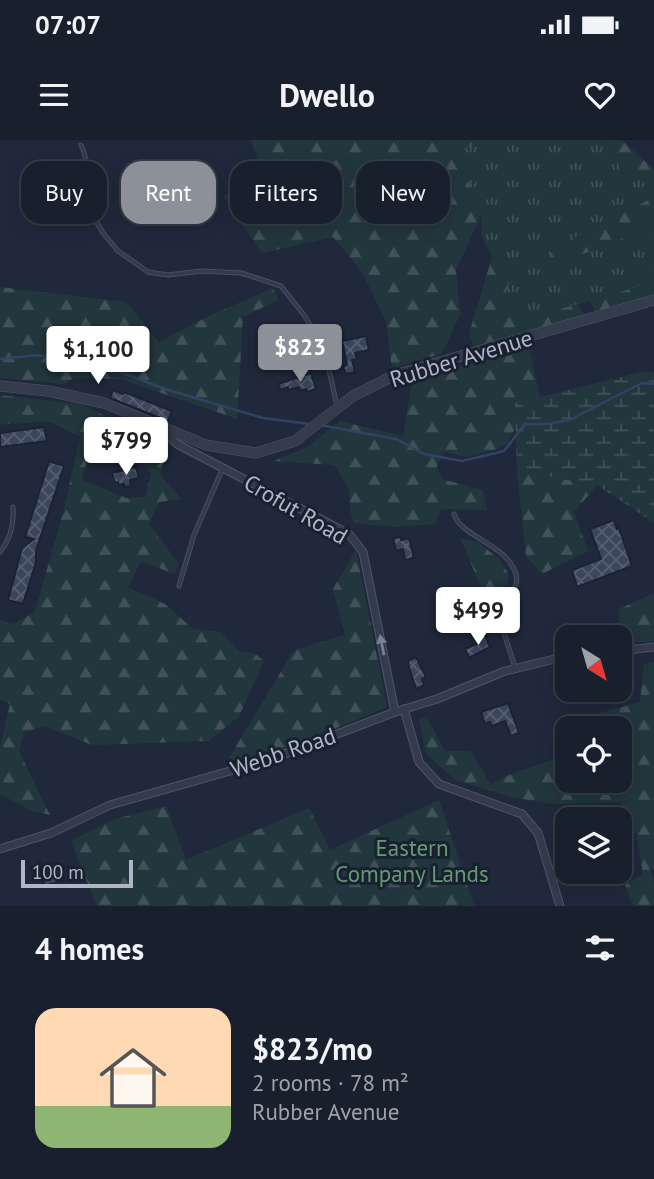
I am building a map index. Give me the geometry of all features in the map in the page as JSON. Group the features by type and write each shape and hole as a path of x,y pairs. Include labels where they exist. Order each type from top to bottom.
{"street":[{"name":"Rubber Avenue","path":"0,386 48,390 104,403 206,445 256,453 295,441 353,396 395,375 654,300"},
{"name":"Crofut Road","path":"161,428 177,444 349,534 363,552 395,712"},
{"path":"632,650 654,647"},
{"name":"Webb Road","path":"0,849 51,833 110,805 269,760 515,668 555,659"},
{"path":"404,709 419,762 439,783 522,814 538,833 560,906"}],"lane":[{"path":"81,145 85,161 84,175 76,186 103,233 118,251 137,266 157,274 202,271 241,273 281,286 324,347 338,408"},
{"path":"179,586 194,535 223,468"},
{"path":"0,552 6,545 14,520 13,507"},
{"path":"454,513 459,525 496,547 513,568 515,589 503,604 500,616 515,668"}],"green space":[{"path":"251,140 482,140 464,149 464,170 481,215 456,270 460,315 441,354 392,368 386,321 362,272 333,237 262,253 242,224 342,224 342,161 259,161"},
{"path":"482,140 602,140 607,144 628,183 641,177 652,198 556,246 622,238 654,222 654,281 595,300 530,316 510,303 505,291 514,269 492,257 482,236 481,215 464,170 464,148"},
{"path":"602,140 621,140 654,169 654,222 593,250 554,260 550,255 556,246 652,198 641,177 629,183 607,144"},
{"path":"230,193 230,206 223,196"},
{"path":"492,257 515,269 506,291 510,303 530,315 577,305 586,316 473,346 469,334"},
{"path":"654,281 654,296 596,312 590,302"},
{"path":"0,287 126,302 159,342 273,288 278,300 243,317 237,419 120,379 74,378 64,384 0,378"},
{"path":"529,348 540,397 515,403 516,427 507,443 498,449 466,457 444,452 437,467 442,479 483,490 487,510 441,509 435,524 394,527 354,523 350,510 349,488 334,465 273,461 306,448 340,421 403,436 413,379"},
{"path":"646,371 654,373 654,523 597,485 517,471 515,403"},
{"path":"0,395 79,404 135,429 110,435 96,442 82,480 126,498 145,497 151,474 137,457 116,450 114,443 147,441 165,453 160,475 182,499 159,502 149,524 179,564 174,574 141,561 128,587 165,604 193,629 220,632 239,651 254,653 264,661 239,716 209,741 92,745 45,726 24,732 19,751 50,815 32,811 0,794 0,748 10,704 0,699 0,620 13,624 35,612 64,509 80,437 51,422 0,424"},
{"path":"517,471 597,485 574,512 588,551 542,574 526,556"},
{"path":"460,538 478,542 500,560 508,573 507,592 489,605"},
{"path":"356,550 387,707 283,750 226,763 294,650 345,635 333,589"},
{"path":"654,593 654,641 632,643 632,625 619,625 619,609"},
{"path":"654,662 654,869 650,868 654,884 654,906 633,906 625,885 632,884 632,881 643,874 636,834 632,833 632,807 621,807 620,802 552,804 511,797 456,780 426,754 419,720 426,716 445,751 471,751 491,785 509,775 555,759 555,793 632,793 632,716 589,716 640,702 644,664"},
{"name":"Eastern Company Lands","path":"439,800 474,906 97,906 71,841 115,819 166,806 186,860 309,808 330,850"}],"building":[{"path":"366,336 369,350 355,353 357,359 352,360 355,372 346,374 342,341"},
{"path":"311,373 316,389 307,392 306,389 300,391 299,387 288,390 288,387 280,390 278,384"},
{"path":"113,390 172,411 168,421 110,398"},
{"path":"44,427 47,441 0,447 0,433"},
{"path":"49,461 64,466 36,551 36,562 23,604 8,600 22,548 34,539 25,537"},
{"path":"136,467 139,478 130,480 131,486 124,487 124,484 115,483 112,473"},
{"path":"614,520 632,566 577,587 572,570 601,559 590,529"},
{"path":"400,537 401,540 409,538 414,558 405,560 403,549 396,551 393,538"},
{"path":"485,635 490,647 469,658 465,649 479,643 477,638"},
{"path":"416,657 426,677 422,679 424,685 416,689 408,664 409,660"},
{"path":"508,703 519,733 511,736 505,721 492,726 490,722 485,724 481,712"},
{"path":"47,869 48,873 60,869 64,880 45,886 40,871"}],"waterway":[{"path":"0,359 36,355 55,358 83,367 120,372 165,389 263,418 309,424"},
{"path":"320,425 396,439 424,454 462,461 504,451 525,424 569,420 642,383 654,384"}]}
